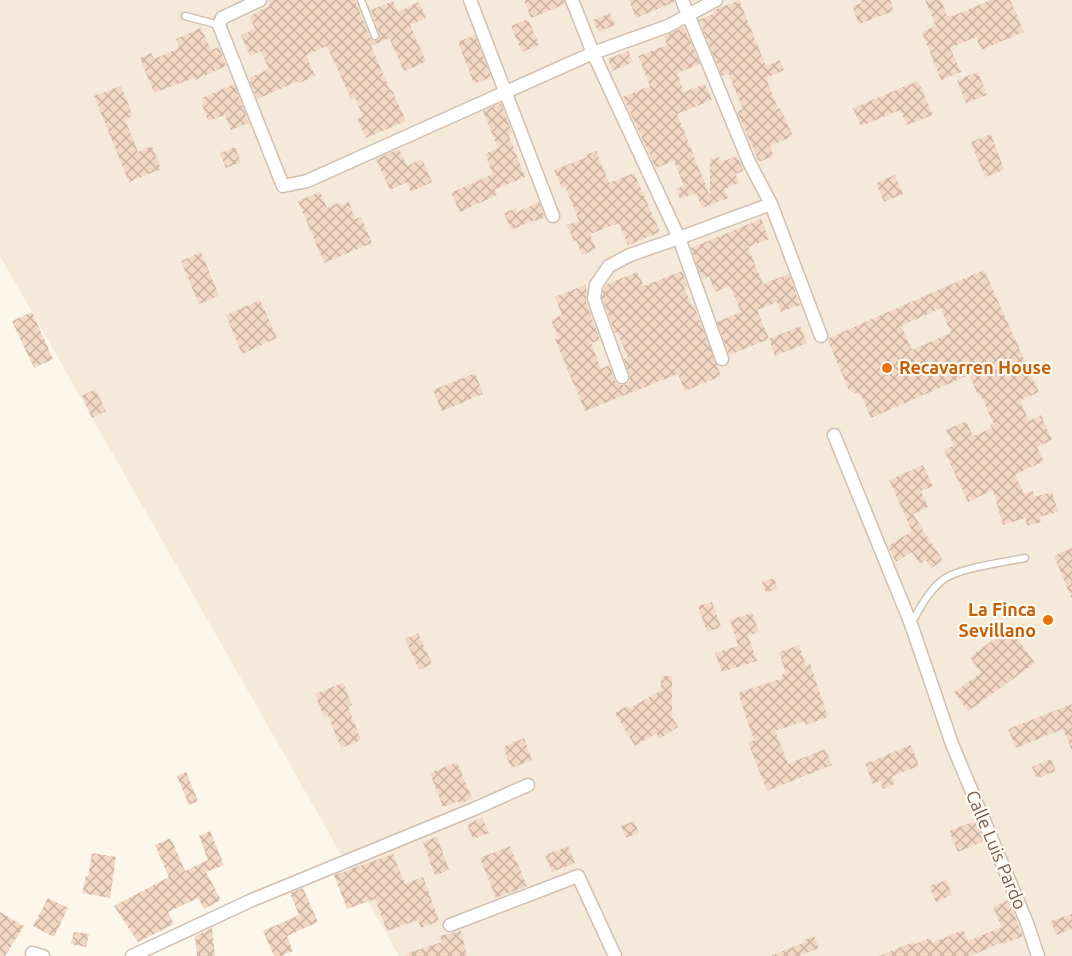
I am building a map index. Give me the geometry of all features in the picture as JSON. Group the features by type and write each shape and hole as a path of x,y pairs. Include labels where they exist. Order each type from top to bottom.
{"street":[{"path":"260,0 222,18 219,25 283,186 307,181 593,53 668,26 716,0"},
{"path":"470,0 553,216"},
{"path":"572,0 593,53 679,238 722,359"},
{"path":"682,0 749,162 771,204 821,336"},
{"path":"622,377 594,299 596,285 609,266 630,255 771,204"},
{"name":"Calle Luis Pardo","path":"834,435 911,624 952,744 1027,923 1038,956"},
{"path":"132,956 252,900 528,785"},
{"path":"450,925 578,876 615,956"}],"lane":[{"path":"361,0 375,36"},
{"path":"185,16 219,25"},
{"path":"911,624 929,594 945,579 963,572 1025,558"}],"shaded area":[{"path":"0,0 1072,0 1072,956 399,956 0,256"}],"building":[{"path":"268,0 355,0 370,38 375,41 379,40 380,35 371,10 393,1 398,12 419,2 426,18 410,25 426,62 404,71 389,38 371,46 406,121 366,138 357,119 363,116 355,98 351,99 327,46 306,55 315,76 257,99 249,78 269,69 261,51 250,56 241,35 255,29 249,16 270,6"},
{"path":"524,0 564,0 565,4 531,18"},
{"path":"629,0 674,0 674,2 636,18"},
{"path":"739,0 766,66 780,60 784,70 766,78 778,109 780,108 793,136 770,146 774,156 759,162 737,111 743,109 728,73 722,76 699,20"},
{"path":"861,0 890,0 894,11 859,24 852,6 862,3"},
{"path":"925,0 941,0 947,16 950,15 950,17 991,0 1010,0 1024,32 981,50 976,37 950,48 961,72 941,80 922,32 936,26"},
{"path":"610,13 615,25 598,32 593,20"},
{"path":"528,19 539,45 522,52 511,26"},
{"path":"684,27 700,64 677,73 684,92 705,84 712,100 677,114 710,196 710,160 719,157 721,162 737,156 743,169 736,174 739,183 724,189 728,198 702,208 696,193 680,199 676,189 684,186 674,161 656,168 623,97 650,86 638,56 667,45 664,36"},
{"path":"201,28 211,50 219,47 226,66 195,80 194,78 154,93 140,58 151,53 154,59 179,48 176,39"},
{"path":"475,35 491,77 474,84 458,42"},
{"path":"628,51 633,62 612,71 608,59"},
{"path":"978,72 987,95 966,103 957,80"},
{"path":"918,81 933,115 907,125 900,110 861,126 853,108"},
{"path":"234,84 249,123 231,130 225,115 208,121 202,98"},
{"path":"121,86 133,116 125,119 138,152 152,146 161,169 129,182 94,96"},
{"path":"501,103 512,133 508,134 525,177 495,189 497,195 460,212 451,193 493,174 485,154 498,148 483,111"},
{"path":"991,134 1004,170 985,177 971,142"},
{"path":"235,147 241,162 226,168 220,153"},
{"path":"399,149 407,166 422,159 432,182 411,192 407,182 390,190 376,159"},
{"path":"596,151 609,183 634,173 660,232 628,245 619,223 590,234 596,249 582,255 567,225 579,221 565,186 562,188 554,170"},
{"path":"895,175 903,194 884,202 876,183"},
{"path":"320,192 327,208 340,202 341,205 349,202 355,219 361,217 372,243 324,263 298,201"},
{"path":"539,202 545,217 511,230 504,213 516,208 517,212"},
{"path":"761,219 769,239 748,247 763,284 789,274 800,305 781,312 777,302 757,310 769,339 729,355 717,322 741,312 730,286 715,292 709,276 702,279 691,248"},
{"path":"201,252 219,296 199,304 181,261"},
{"path":"984,270 1039,392 1020,401 1029,421 1041,415 1052,440 1037,447 1044,461 1015,475 1024,494 1033,491 1034,497 1052,492 1058,512 1039,517 1041,522 1027,526 1025,518 1003,525 993,490 968,502 944,450 954,445 946,430 966,421 973,436 992,428 990,425 994,424 969,375 871,418 861,395 849,390 828,341 829,338","holes":["941,308 951,333 912,350 901,326"]},
{"path":"682,271 687,285 684,287 692,307 694,306 721,376 685,391 678,374 585,411 555,339 559,338 551,320 562,315 555,297 585,285 586,302 600,340 591,343 601,369 609,365 616,383 624,385 629,382 630,378 624,359 628,358 617,332 615,333 602,298 604,288 607,284 637,272 644,286"},
{"path":"260,300 277,338 242,354 226,315"},
{"path":"32,312 53,359 34,368 12,321"},
{"path":"800,326 807,343 775,356 769,339"},
{"path":"475,373 483,394 442,411 433,390"},
{"path":"95,389 106,411 92,418 82,396"},
{"path":"923,465 933,486 921,491 928,507 913,514 943,561 931,568 926,560 920,564 912,552 896,562 888,546 912,531 889,480"},
{"path":"1072,548 1072,599 1054,556"},
{"path":"774,578 777,589 766,593 762,582"},
{"path":"712,602 721,627 707,632 698,606"},
{"path":"752,613 759,632 748,636 757,661 722,672 715,653 738,646 730,620"},
{"path":"1010,628 1035,663 968,711 954,692 981,673 970,657"},
{"path":"418,633 432,664 419,670 405,639"},
{"path":"799,645 806,666 810,664 828,717 805,725 804,721 775,731 788,764 825,749 832,765 767,791 748,742 754,740 738,693 783,678 782,674 786,673 779,652"},
{"path":"661,676 672,676 672,717 678,727 659,739 656,733 635,746 615,713 627,706 629,709 661,690"},
{"path":"343,683 352,705 348,707 361,740 341,748 328,715 324,717 315,694"},
{"path":"1072,704 1072,751 1063,729 1016,748 1008,729"},
{"path":"524,738 532,760 511,768 503,747"},
{"path":"911,745 919,766 892,776 895,784 883,789 880,781 873,784 865,764"},
{"path":"1051,759 1056,771 1037,778 1032,767"},
{"path":"457,762 472,798 459,804 458,801 443,807 430,773"},
{"path":"186,772 198,801 189,805 177,776"},
{"path":"482,818 489,833 473,839 467,824"},
{"path":"634,821 639,833 626,838 621,826"},
{"path":"975,821 984,841 958,852 949,831"},
{"path":"210,831 224,865 206,872 221,900 204,909 198,898 168,912 174,924 138,942 114,906 169,877 155,845 171,838 185,871 208,860 199,836"},
{"path":"437,837 449,870 435,876 423,842"},
{"path":"510,846 527,886 496,898 480,858"},
{"path":"568,846 575,863 552,872 545,855"},
{"path":"92,853 116,857 110,898 82,893"},
{"path":"393,854 405,884 423,877 439,921 421,928 418,920 387,931 375,899 347,909 334,875"},
{"path":"946,880 952,895 936,902 929,886"},
{"path":"303,888 318,922 287,936 293,951 274,956 263,931 299,915 290,893"},
{"path":"48,898 68,908 54,937 33,926"},
{"path":"1008,900 1023,936 970,956 879,956 930,938 932,943 963,930 968,941 1002,927 993,907"},
{"path":"0,912 24,926 5,956 0,956"},
{"path":"1072,914 1072,929 1056,935 1051,921"},
{"path":"212,928 215,956 197,956 195,936"},
{"path":"461,931 467,956 406,956 405,954 442,942 440,936"},
{"path":"74,932 89,934 86,947 71,944"},
{"path":"814,936 819,948 799,956 771,956 805,942 804,940"}],"place":[{"name":"Recavarren House","path":"887,368"},
{"name":"La Finca Sevillano","path":"1048,620"}]}
